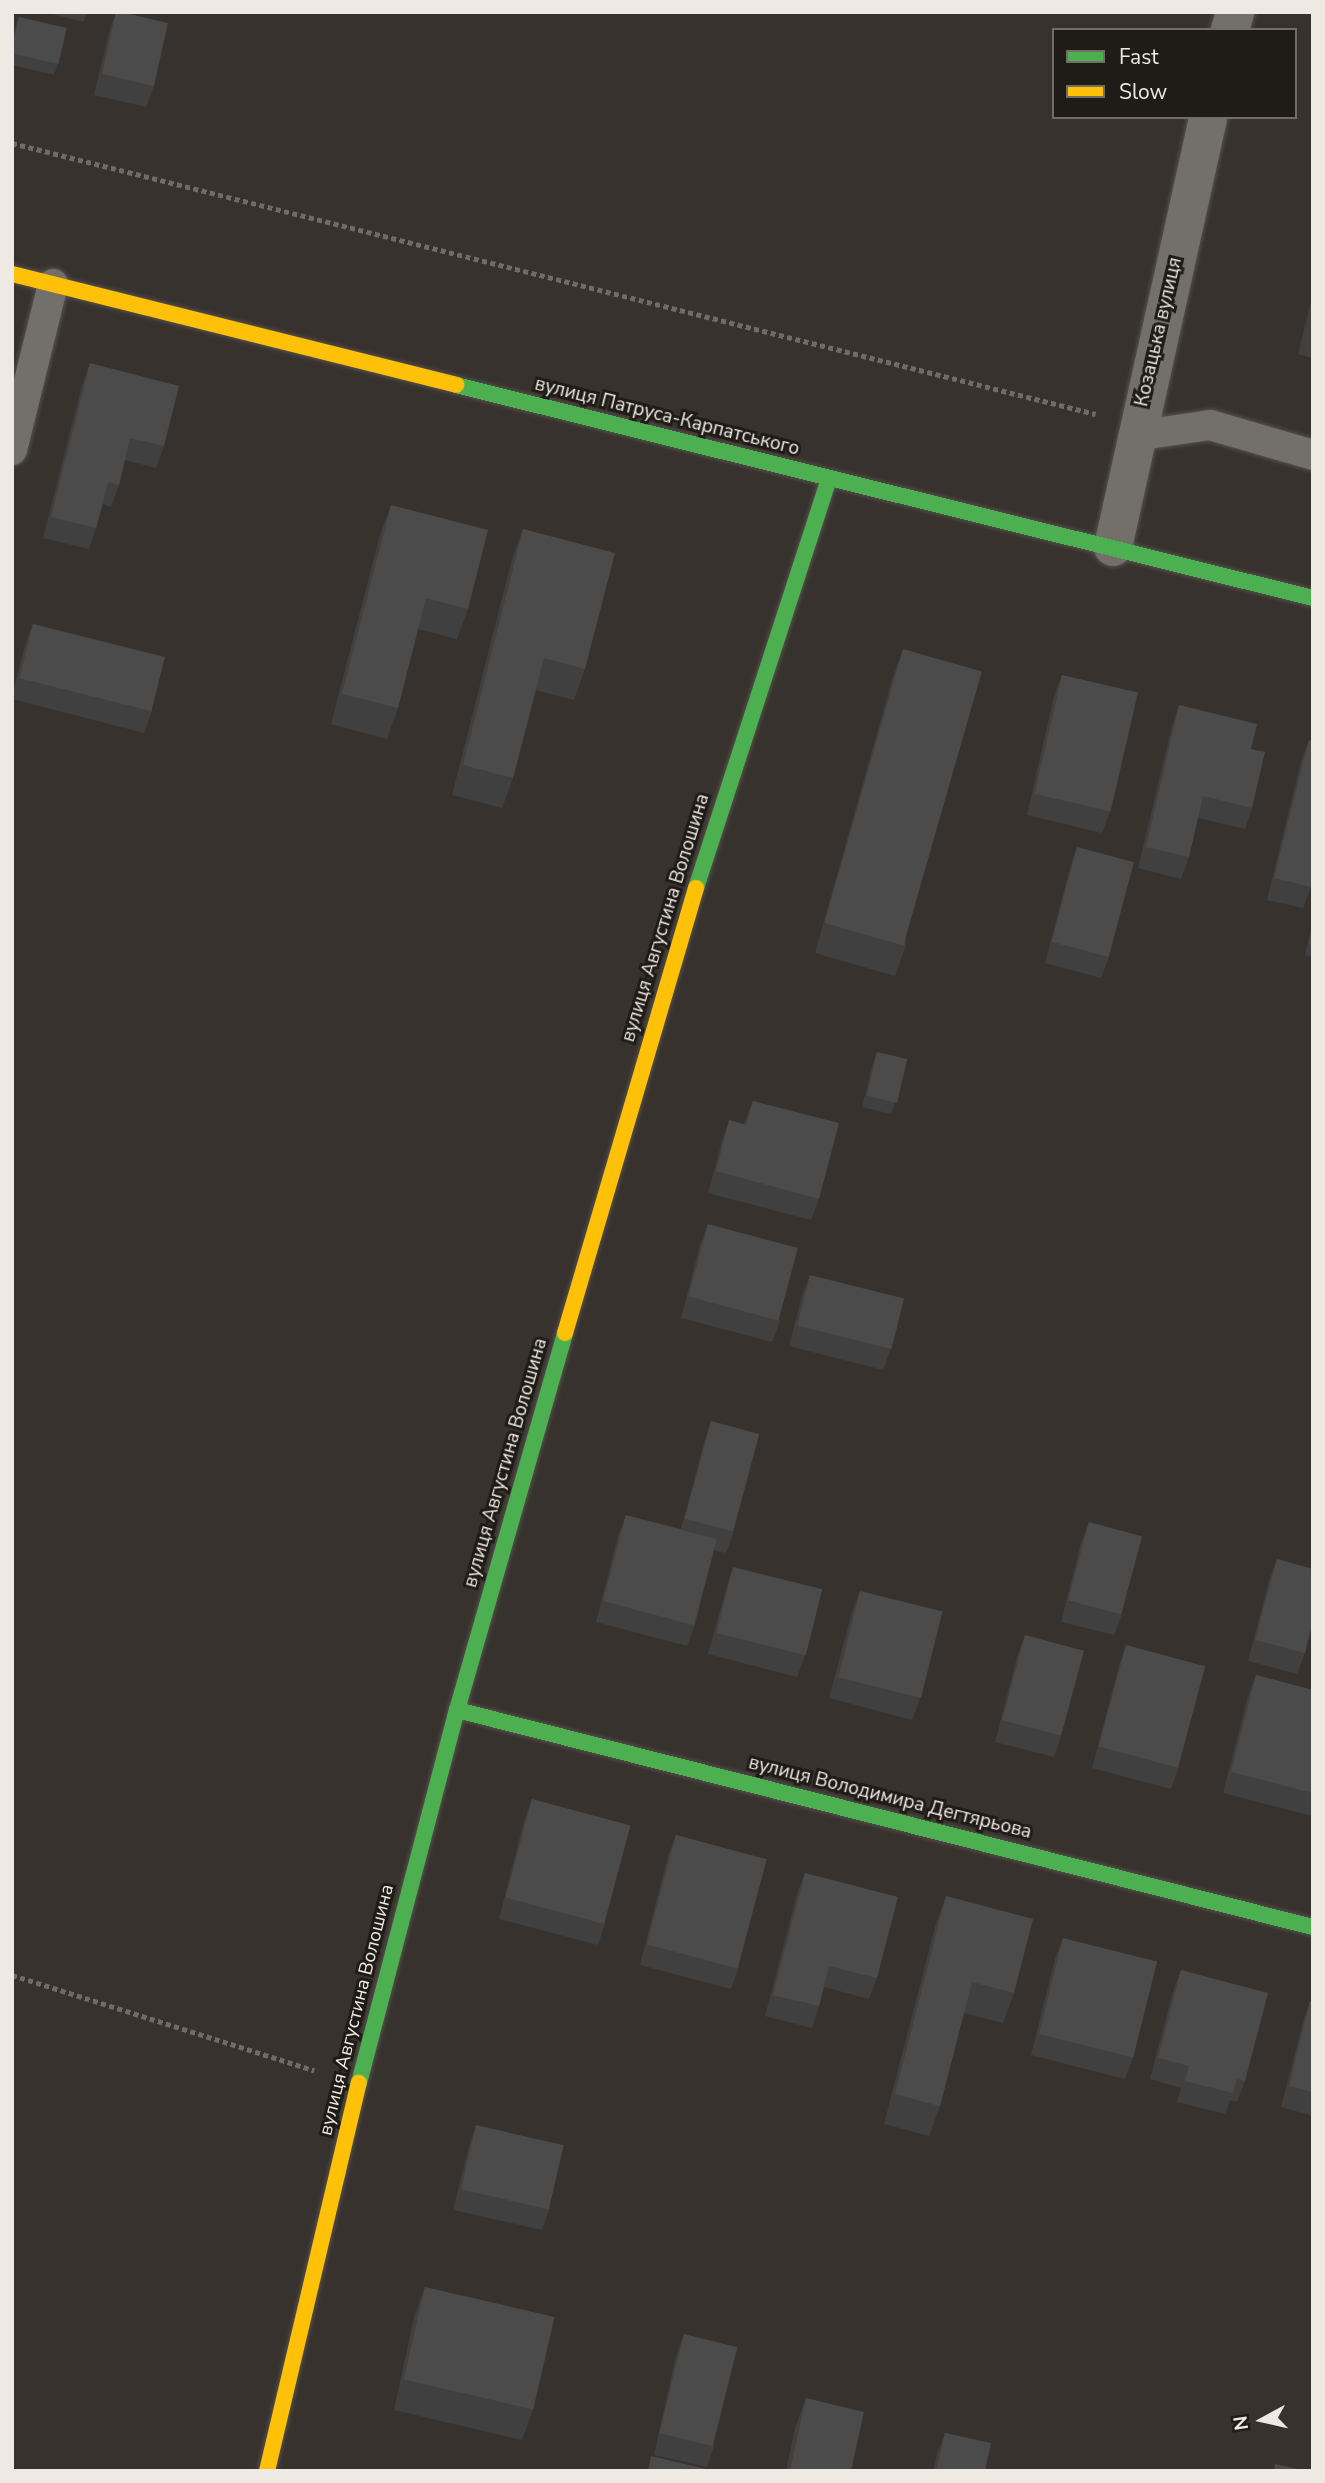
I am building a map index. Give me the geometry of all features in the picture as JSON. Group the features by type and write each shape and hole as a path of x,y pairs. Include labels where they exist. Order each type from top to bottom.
{"street":[{"name":"Козацька вулиця","path":"1113,547 1136,430 1208,119"},
{"name":"вулиця Патруса-Карпатського","path":"12,274 1313,598"},
{"name":"вулиця Августина Волошина","path":"267,2471 359,2082 457,1710 672,963 829,479"},
{"name":"вулиця Володимира Дегтярьова","path":"457,1710 1313,1927"}],"lane":[{"path":"12,450 53,284"},
{"path":"1136,430 1210,425 1313,455"}],"path":[{"path":"12,143 1136,430"},
{"path":"12,1975 359,2082"}],"building":[{"path":"116,12 168,23 154,86 102,74"},
{"path":"19,17 67,28 58,64 12,53"},
{"path":"90,363 179,386 164,446 130,438 119,485 108,482 96,528 51,517"},
{"path":"391,505 488,530 468,609 426,598 398,708 342,694"},
{"path":"523,529 615,553 585,669 544,658 513,778 463,765"},
{"path":"33,624 165,657 151,711 19,678"},
{"path":"903,649 982,672 903,946 824,923"},
{"path":"1062,675 1138,693 1111,811 1035,794"},
{"path":"1179,705 1257,724 1251,749 1265,752 1252,808 1203,796 1189,857 1146,847"},
{"path":"1309,740 1313,741 1311,887 1274,878"},
{"path":"1077,847 1134,862 1109,957 1052,942"},
{"path":"1313,927 1313,945 1309,944"},
{"path":"877,1052 907,1059 897,1103 867,1096"},
{"path":"753,1101 839,1123 819,1199 716,1171 729,1120 746,1125"},
{"path":"708,1224 798,1248 778,1321 689,1296"},
{"path":"810,1275 904,1298 892,1349 797,1325"},
{"path":"711,1421 759,1434 733,1531 685,1519"},
{"path":"626,1515 717,1539 694,1625 603,1601"},
{"path":"1089,1522 1142,1536 1121,1614 1068,1600"},
{"path":"1277,1559 1313,1569 1313,1621 1305,1653 1255,1640"},
{"path":"733,1567 822,1589 806,1655 717,1633"},
{"path":"860,1591 942,1612 921,1698 838,1677"},
{"path":"1025,1635 1084,1651 1061,1736 1002,1720"},
{"path":"1126,1645 1205,1666 1178,1768 1099,1746"},
{"path":"1256,1675 1313,1690 1313,1793 1231,1772"},
{"path":"532,1799 631,1825 604,1924 506,1898"},
{"path":"676,1835 767,1859 738,1968 647,1944"},
{"path":"805,1873 898,1897 877,1978 829,1966 819,2006 773,1995"},
{"path":"946,1896 1033,1919 1014,1993 972,1982 940,2106 895,2094"},
{"path":"1063,1938 1157,1961 1133,2058 1039,2034"},
{"path":"1181,1970 1268,1993 1245,2081 1237,2079 1233,2093 1185,2081 1189,2066 1158,2058"},
{"path":"1310,2001 1313,2002 1313,2092 1289,2086"},
{"path":"476,2125 564,2145 549,2210 461,2189"},
{"path":"425,2287 555,2317 533,2409 404,2380"},
{"path":"684,2334 737,2347 713,2446 659,2433"},
{"path":"806,2398 864,2412 851,2471 790,2471"},
{"path":"945,2433 991,2443 985,2471 936,2471"},
{"path":"651,2456 715,2471 648,2471"},
{"path":"1275,2464 1307,2471 1274,2471"}],"traffic: fast":[{"path":"456,385 1313,598"},
{"path":"696,888 829,479"},
{"path":"359,2083 457,1710 565,1333"},
{"path":"457,1710 1313,1927"}],"traffic: slow":[{"path":"12,274 456,385"},
{"path":"565,1333 696,888"},
{"path":"267,2471 359,2083"}]}
